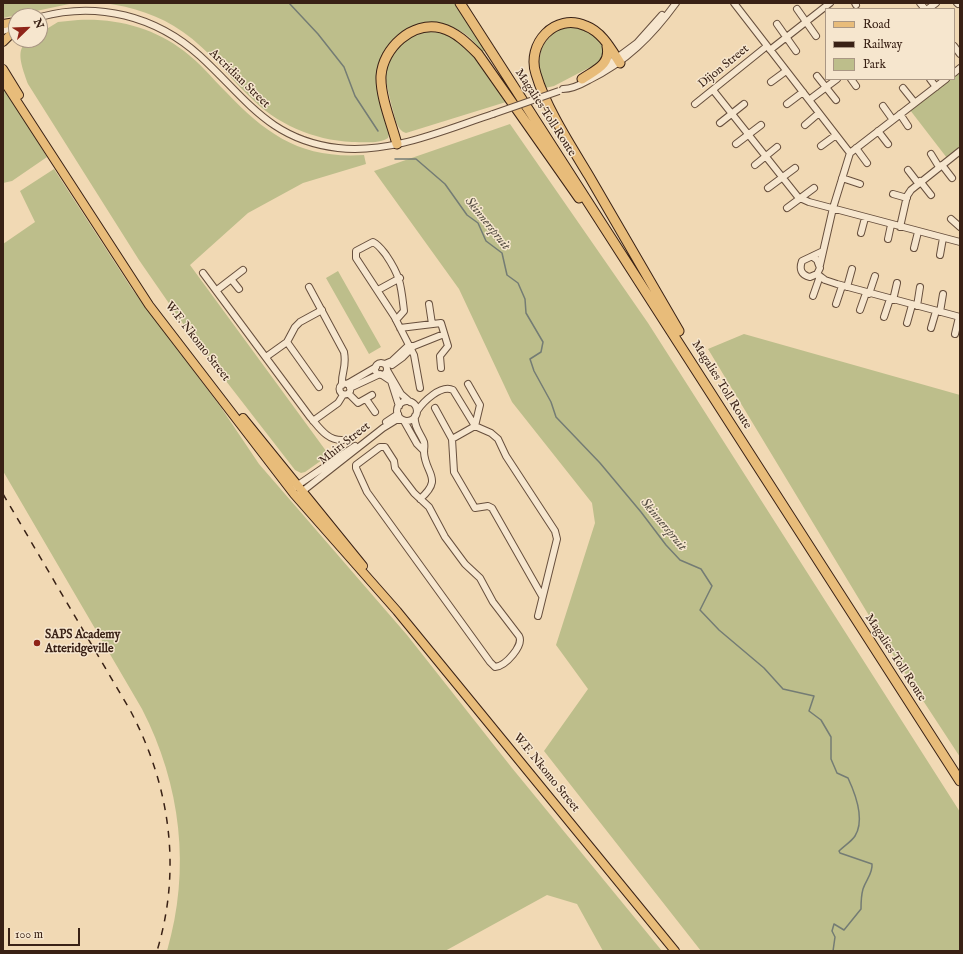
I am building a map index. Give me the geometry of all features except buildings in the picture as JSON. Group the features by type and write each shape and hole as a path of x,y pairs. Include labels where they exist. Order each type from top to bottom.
{"highway":[{"name":"Magalies Toll Route","path":"460,3 689,352 960,771"},
{"name":"Magalies Toll Route","path":"466,3 960,781"},
{"path":"618,61 598,32 576,23 558,25 544,34 538,43 535,53 535,72 568,140 689,352"},
{"path":"397,144 381,85 383,64 387,54 394,44 415,31 429,27 450,31 461,37 478,54 532,133 689,352"},
{"path":"582,79 606,62 609,53 606,44"}],"main road":[{"name":"W.F. Nkomo Street","path":"3,69 51,149 149,300 297,491"},
{"name":"W.F. Nkomo Street","path":"3,80 149,304 297,491 675,951"}],"street":[{"name":"Arcridian Street","path":"561,90 618,61 637,43 671,3"},
{"name":"Arcridian Street","path":"48,15 60,12 85,11 125,15 144,20 183,42 200,56 255,111 272,125 293,136 315,144 357,150 397,144 493,114 584,83 618,61 650,35 676,3"},
{"path":"734,3 850,153"},
{"name":"Dijon Street","path":"695,104 827,5"},
{"path":"797,9 816,36"},
{"path":"776,24 796,51"},
{"path":"771,82 786,71"},
{"path":"817,76 836,100"},
{"path":"809,100 836,80"},
{"path":"852,80 856,86"},
{"path":"931,80 936,87"},
{"path":"813,296 833,208 850,153 945,80"},
{"path":"903,88 915,103"},
{"path":"713,90 733,113 782,178 800,198 865,218 960,242"},
{"path":"787,104 803,92"},
{"path":"720,123 744,104"},
{"path":"882,106 893,120"},
{"path":"805,124 819,113"},
{"path":"900,114 908,126"},
{"path":"736,144 761,125"},
{"path":"878,131 888,144"},
{"path":"821,146 836,135"},
{"path":"755,165 777,147"},
{"path":"856,148 867,163"},
{"path":"900,227 907,198 911,190 919,182 960,151"},
{"path":"931,154 952,178"},
{"path":"768,188 795,168"},
{"path":"908,170 931,195"},
{"path":"842,178 860,184"},
{"path":"788,208 814,188"},
{"path":"893,194 907,198"},
{"path":"861,233 865,218"},
{"path":"951,219 960,228"},
{"path":"888,240 891,225"},
{"path":"914,248 918,232"},
{"path":"940,255 943,238"},
{"path":"396,320 404,311 398,272 381,248 373,242 369,243 356,252 356,258 378,290 411,347 414,355 420,388"},
{"path":"823,251 802,261 800,266 801,271 805,276 810,277 818,275 825,280 867,293 960,317 955,334"},
{"path":"813,257 820,265"},
{"path":"836,304 852,269"},
{"path":"217,290 243,270"},
{"path":"204,272 313,421 327,436 333,439 343,440"},
{"path":"860,310 875,276"},
{"path":"378,290 400,278"},
{"path":"231,279 239,289"},
{"path":"884,317 897,283"},
{"path":"309,287 344,352 346,364 341,378 346,389 358,403 372,395"},
{"path":"907,323 920,287"},
{"path":"931,328 938,312 943,294"},
{"path":"429,304 432,324"},
{"path":"266,357 287,342 297,324 322,310"},
{"path":"400,328 441,323 448,346 440,356 441,368"},
{"path":"346,389 366,381 384,370 411,347 444,334"},
{"path":"287,342 319,387"},
{"path":"313,421 338,404 346,389 362,375 380,363 391,382 399,406 398,414 412,436"},
{"path":"376,367 377,372 384,370"},
{"path":"384,370 401,394 411,403 416,414 415,424 424,443 424,451 432,485 430,490 420,499"},
{"path":"362,375 366,381"},
{"path":"452,439 475,426 480,405 468,384"},
{"path":"399,406 404,402 411,403 429,398 445,389 453,390 475,426 491,433 498,439 506,456 555,531 557,539 538,616"},
{"path":"403,420 409,421 429,398"},
{"path":"366,399 375,412"},
{"path":"435,408 452,439 454,472 475,508 488,506 492,508 542,596"},
{"name":"Mhiri Street","path":"297,491 398,414"},
{"name":"Mhiri Street","path":"297,491 392,422 397,419 403,420"},
{"path":"392,422 405,427 424,451"},
{"path":"380,447 385,448 394,461 395,468 420,499 434,515 445,537 461,559 480,578 493,602 521,639 519,645 504,663 499,666 496,667 490,662 369,496 356,465 380,447"}],"green space":[{"path":"3,3 74,3 48,8 8,8 8,17 3,18"},
{"path":"104,3 454,3 485,50 482,52 467,35 446,25 432,23 418,25 406,30 386,49 380,62 377,77 390,131 388,138 371,142 337,141 296,129 271,115 249,96 210,55 174,26 155,16 125,7"},
{"path":"78,20 107,21 134,26 160,36 190,56 241,107 271,132 303,148 322,153 364,155 366,164 303,183 248,213 190,265 329,455 305,472 301,473 295,470 195,341 139,260 28,84 21,62 21,49 48,48 48,28 58,22"},
{"path":"570,26 589,30 603,44 604,57 600,62 554,86 545,88 538,67 542,46 556,30"},
{"path":"428,32 442,34 465,46 483,67 506,102 406,133 400,129 396,122 386,83 389,62 404,42 411,37"},
{"path":"960,71 960,148 947,158 910,110 949,80 955,80 955,75"},
{"path":"3,86 47,157 12,181 3,183"},
{"path":"510,124 648,323 960,812 960,951 701,951 544,751 588,689 556,645 595,523 592,503 512,402 459,289 374,171"},
{"path":"54,169 132,289 220,406 259,464 407,635 512,768 662,951 603,951 577,904 547,895 445,951 167,951 179,889 180,858 178,828 166,767 142,709 3,471 3,244 35,222 20,191"},
{"path":"338,271 381,347 369,354 326,278"},
{"path":"744,334 960,395 960,757 888,647 708,349"}],"waterway":[{"name":"Skinnerspruit","path":"289,3 318,34 344,67 355,96 378,131"},
{"name":"Skinnerspruit","path":"395,159 416,159 445,184 467,215 478,223 486,241 502,253 507,275 518,283 525,299 526,313 543,342 541,352 530,359 534,371 551,402 556,417 600,463 641,512 666,545 680,560 701,569 712,586 700,610 719,630 764,668 783,689 814,696 809,711 821,720 831,737 831,759 837,773 848,778 858,807 858,830 854,838 839,851 840,853 872,864 862,892 861,909 844,930 834,924 832,931 835,937 833,951"}],"railway":[{"path":"3,494 130,710 144,739 155,768 163,798 168,828 170,858 169,889 165,920 157,951"}],"place":[{"name":"SAPS Academy Atteridgeville","path":"37,643"}]}
